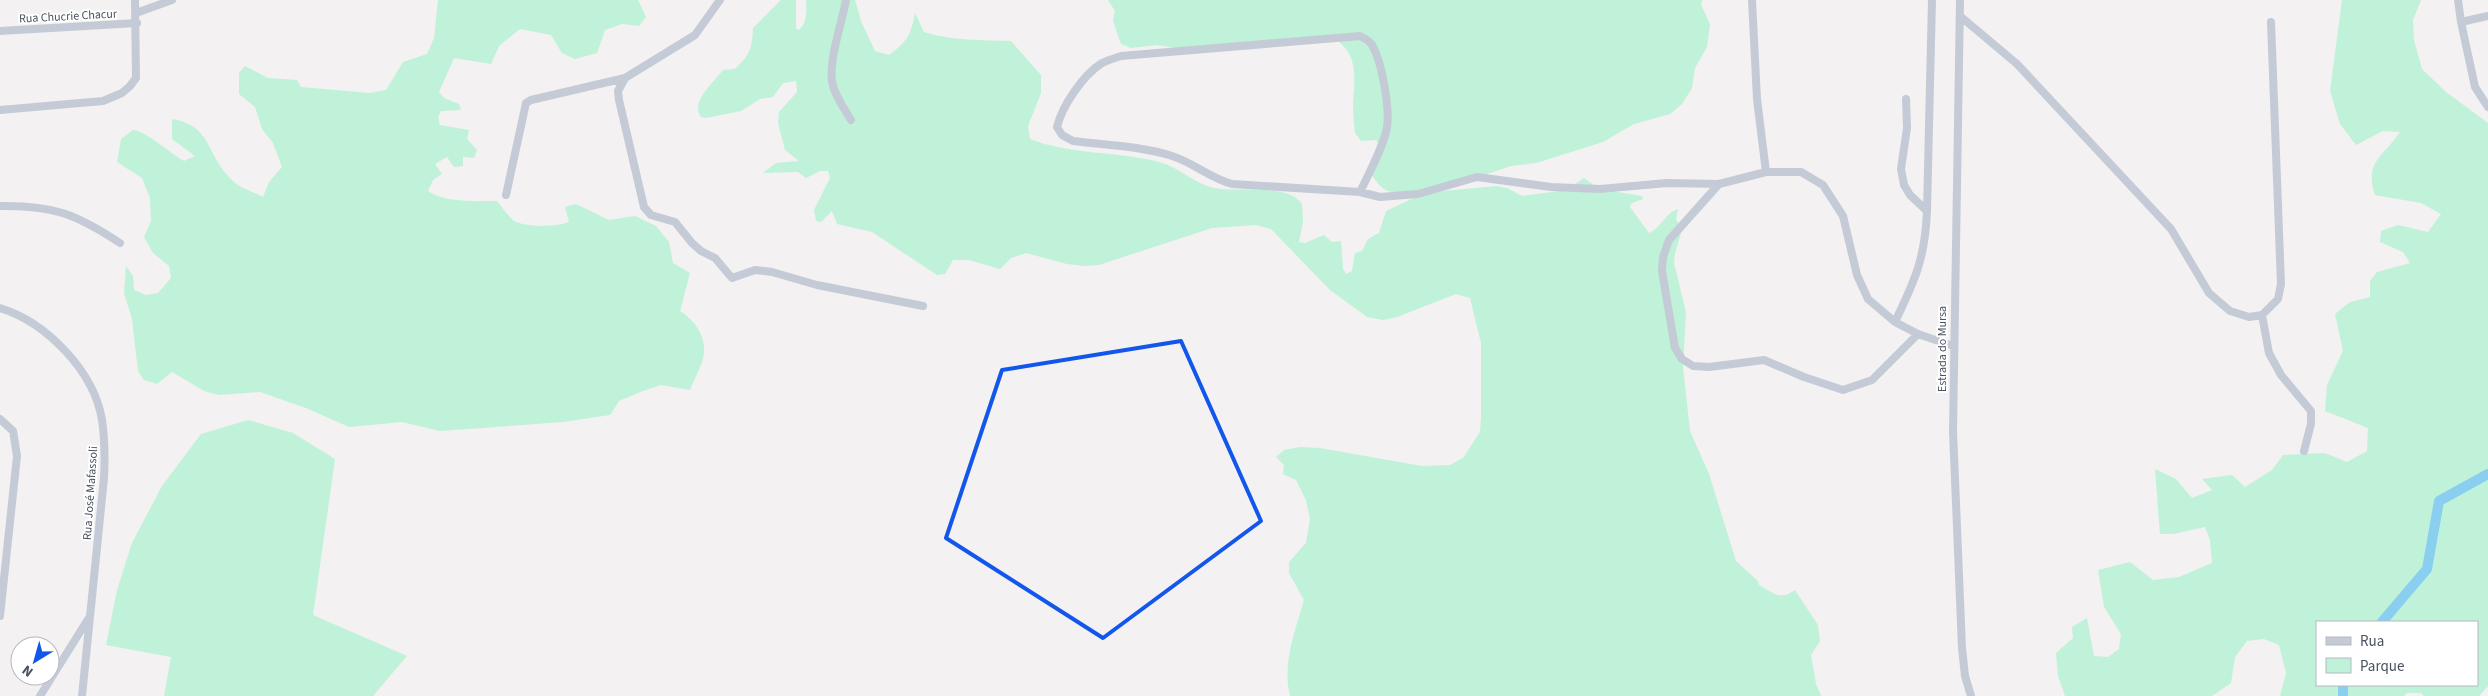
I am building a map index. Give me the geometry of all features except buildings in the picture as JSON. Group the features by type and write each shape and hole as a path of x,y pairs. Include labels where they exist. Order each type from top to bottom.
{"street":[{"path":"0,110 103,101 122,93 136,78 136,0"},
{"path":"136,13 172,0"},
{"path":"506,195 526,103 531,100 625,78 695,35 720,0"},
{"path":"846,0 833,58 832,81 837,95 851,120"},
{"path":"1752,0 1757,99 1766,172"},
{"path":"1895,322 1919,270 1925,241 1932,0"},
{"name":"Estrada do Mursa","path":"1960,0 1953,431 1962,648 1965,676 1971,696"},
{"path":"2458,0 2475,87 2488,107"},
{"path":"1960,16 2017,64 2171,228 2209,293 2230,311 2249,318 2262,315 2278,299 2281,284 2271,22"},
{"path":"2461,22 2488,16"},
{"name":"Rua Chucrie Chacur","path":"0,31 137,23"},
{"path":"1360,192 1380,149 1387,126 1386,98 1378,56 1371,43 1360,36 1121,56 1103,62 1093,71 1061,112 1057,127 1062,135 1073,141 1153,151 1174,157 1216,180 1232,184 1360,192 1380,197 1418,194 1477,177 1567,188 1600,189 1667,183 1718,184 1766,172 1801,172 1823,185 1843,216 1860,285 1868,299 1895,322 1918,334 1953,346"},
{"path":"625,78 618,91 619,100 644,207 651,215 675,222 692,244 700,251 715,258 732,278 755,270 772,272 816,285 923,306"},
{"path":"1906,99 1908,128 1901,169 1904,185 1910,195 1926,211"},
{"path":"1718,184 1669,240 1663,258 1662,271 1675,348 1682,359 1693,366 1709,367 1764,360 1804,377 1843,390 1872,380 1918,334"},
{"path":"0,206 34,205 56,209 77,217 120,243"},
{"name":"Rua José Mafassoli","path":"0,308 15,312 45,331 66,350 92,390 102,418 105,447 104,478 82,696"},
{"path":"2262,315 2269,353 2281,375 2311,411 2311,424 2304,451"},
{"path":"0,419 13,432 17,456 0,616"},
{"path":"40,696 91,614"}],"highlighted area":[{"path":"1181,341 1261,521 1103,638 946,538 1002,370"}],"green space":[{"path":"438,0 638,0 646,17 639,26 622,24 605,30 597,53 575,59 562,53 551,35 520,29 499,46 491,64 454,58 439,92 444,98 459,104 461,110 441,111 438,117 440,125 469,130 467,139 477,150 474,158 463,157 463,166 454,167 447,157 435,164 442,174 433,180 428,191 443,198 497,201 513,220 518,223 549,226 564,224 569,222 565,207 576,204 609,220 635,216 656,226 669,242 673,263 690,273 680,311 690,318 698,328 703,340 704,353 690,390 661,385 619,401 610,415 563,422 440,431 402,422 349,427 306,408 260,392 219,395 204,391 172,372 157,384 144,380 138,371 132,319 124,293 126,266 133,276 134,290 146,295 158,293 171,278 169,266 153,253 144,237 151,221 150,198 142,178 117,162 121,139 133,130 138,131 184,161 195,156 172,139 172,119 185,123 195,128 202,135 223,170 235,183 263,197 269,182 282,167 273,143 262,129 255,107 239,94 239,73 245,66 268,78 297,80 301,87 370,93 386,90 403,62 427,54 434,38"},
{"path":"781,0 796,0 796,28 799,30 805,20 806,0 855,0 861,21 875,51 889,55 907,37 912,27 915,13 924,32 956,39 1011,41 1041,75 1041,93 1028,126 1030,139 1062,148 1159,162 1173,167 1199,183 1214,188 1274,191 1295,197 1302,204 1303,222 1299,242 1305,243 1324,235 1332,242 1341,241 1343,269 1346,274 1352,271 1355,253 1362,251 1368,239 1379,233 1386,211 1416,197 1387,191 1372,175 1378,143 1376,140 1361,141 1355,133 1353,106 1354,69 1349,54 1344,47 1338,41 1180,49 1157,45 1131,48 1121,44 1113,21 1115,11 1108,0 1703,0 1701,4 1710,25 1707,47 1695,68 1692,88 1682,104 1670,114 1634,124 1603,142 1536,163 1511,166 1449,187 1443,191 1497,186 1507,188 1522,196 1566,190 1584,178 1599,189 1642,196 1643,199 1632,203 1630,207 1649,233 1657,228 1670,213 1678,209 1676,219 1682,230 1674,263 1686,312 1683,367 1690,431 1709,474 1736,561 1758,581 1759,585 1777,595 1785,595 1795,590 1818,625 1820,641 1811,655 1816,684 1821,696 1290,696 1288,684 1289,660 1304,600 1289,573 1289,562 1306,543 1310,519 1306,500 1296,480 1283,474 1284,465 1276,457 1284,450 1300,447 1320,448 1422,466 1450,465 1463,458 1480,432 1481,418 1481,343 1470,298 1456,294 1397,317 1383,320 1367,317 1330,290 1271,229 1256,225 1212,228 1099,265 1067,264 1026,253 1011,258 1000,269 969,260 953,260 945,274 937,275 872,232 837,224 832,211 821,222 816,221 814,210 830,178 828,171 820,171 806,178 798,172 763,173 776,163 799,161 785,150 778,123 779,112 797,92 796,81 783,83 773,97 760,99 741,111 706,118 701,117 698,111 704,92 723,70 735,69 744,60 751,47 753,28"},
{"path":"2342,0 2421,0 2413,20 2414,40 2422,69 2446,92 2488,123 2488,686 2479,696 2424,696 2421,693 2407,693 2404,696 2280,696 2286,673 2279,645 2264,639 2247,641 2235,657 2231,683 2212,696 2065,696 2058,676 2056,653 2073,638 2072,627 2087,618 2094,656 2108,657 2119,649 2121,634 2104,607 2098,570 2130,562 2153,580 2179,577 2212,563 2210,540 2205,527 2173,534 2160,534 2155,469 2176,479 2192,498 2212,490 2202,479 2232,475 2245,487 2272,470 2283,455 2325,453 2347,462 2367,451 2368,428 2325,411 2327,385 2343,351 2335,314 2350,302 2370,297 2370,281 2377,272 2410,263 2403,252 2380,242 2381,231 2398,225 2428,232 2441,214 2421,203 2375,195 2372,184 2374,167 2377,160 2400,132 2383,131 2356,145 2340,124 2330,91"},
{"path":"248,420 293,433 335,459 313,615 407,656 373,696 164,696 171,657 106,645 117,590 132,543 162,486 201,434"}],"waterway":[{"path":"2383,621 2427,569 2439,501 2488,474"},
{"path":"2343,686 2343,696"}]}
